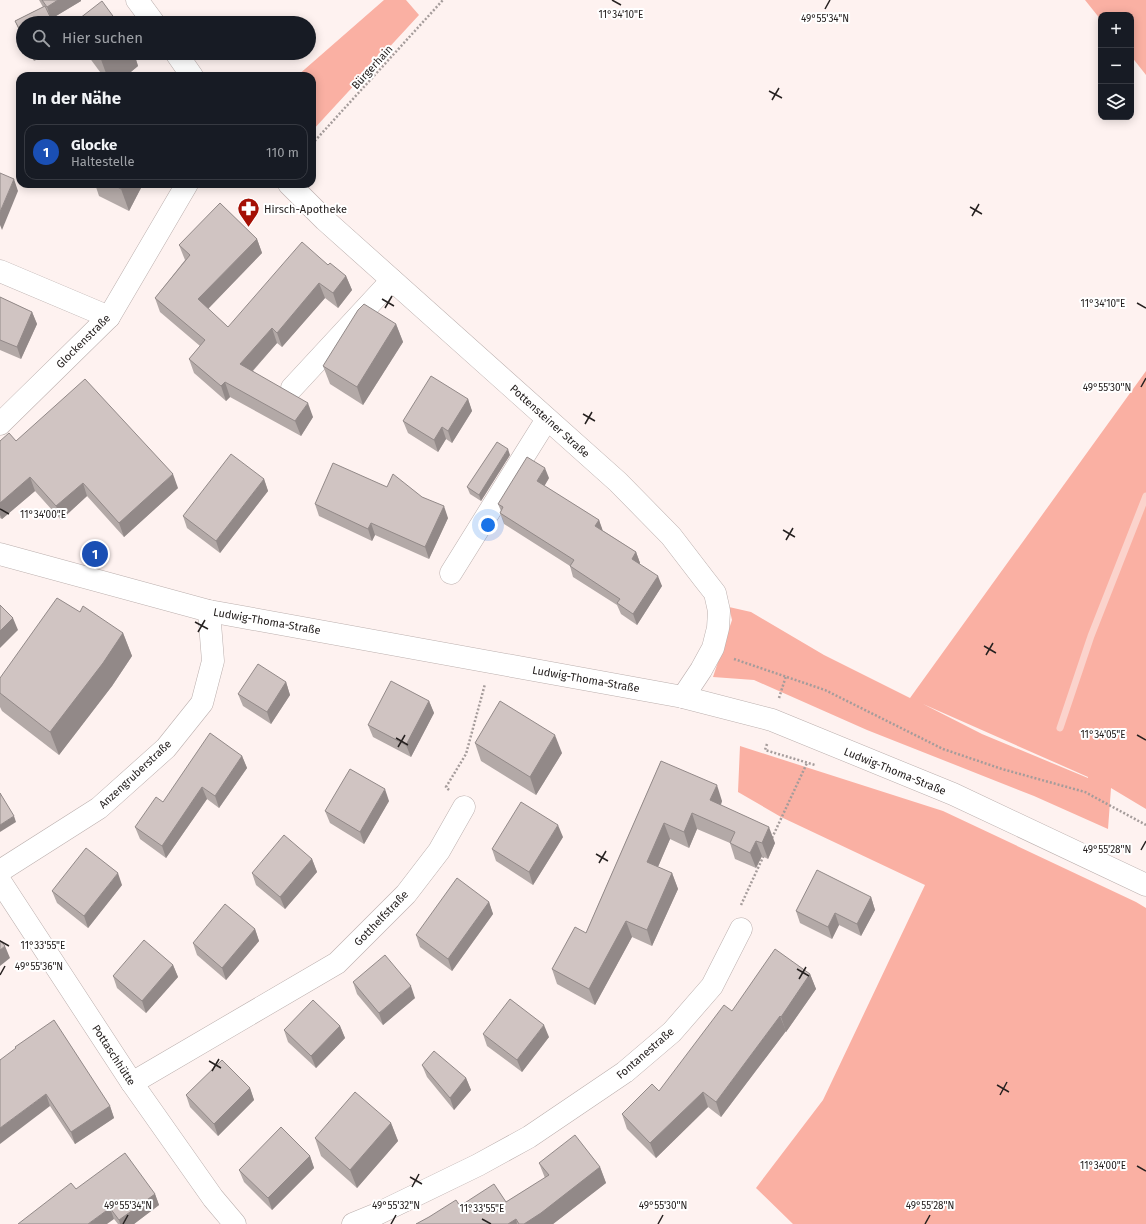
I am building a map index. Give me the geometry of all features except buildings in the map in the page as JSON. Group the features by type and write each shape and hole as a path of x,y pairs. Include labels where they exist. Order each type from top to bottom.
{"street":[{"path":"137,0 149,16"},
{"path":"181,60 189,72"},
{"name":"Glockenstraße","path":"0,424 109,316 185,188"},
{"name":"Pottensteiner Straße","path":"293,188 325,220 618,482 671,536 715,593 719,611 718,628 713,648 701,670 683,696"},
{"path":"0,271 109,316"},
{"path":"292,388 392,280"},
{"path":"451,574 547,419"},
{"name":"Ludwig-Thoma-Straße","path":"0,554 209,611 683,696 772,720 953,794 1146,885"},
{"name":"Anzengruberstraße","path":"0,871 98,808 166,748 202,703 213,661 209,611"},
{"name":"Gotthelfstraße","path":"132,1083 337,963 406,894 439,850 464,807"},
{"name":"Pottaschhütte","path":"0,881 132,1083 213,1198 235,1224"},
{"name":"Fontanestraße","path":"353,1224 375,1215 529,1137 625,1072 672,1032 712,986 741,929"}],"path":[{"name":"Bürgerhain","path":"316,140 443,0"},
{"path":"713,648 733,659 825,690 943,749 1002,769 1085,792 1146,825"},
{"path":"464,807 446,787 466,754 491,661"},
{"path":"770,842 807,763"},
{"path":"741,929 740,907 767,849"}],"shaded area":[{"path":"384,0 406,0 419,15 316,127 316,72 302,72"},
{"path":"1085,0 1146,0 1146,75 1134,60 1134,12 1098,12 1098,16"},
{"path":"1146,371 1146,809 1111,788 1108,829 1034,796 867,730 754,680 713,677 732,620 729,607 751,612 824,655 910,698","holes":["923,704 1088,777 982,734"]},
{"path":"740,746 943,811 1146,908 1146,1224 793,1224 756,1188 823,1100 925,885 781,817 738,792"}],"waterway":[{"path":"1060,728 1091,636 1146,496"}],"place":[{"name":"Hirsch-Apotheke","path":"249,228"},
{"name":"Glocke","path":"95,554"}]}
